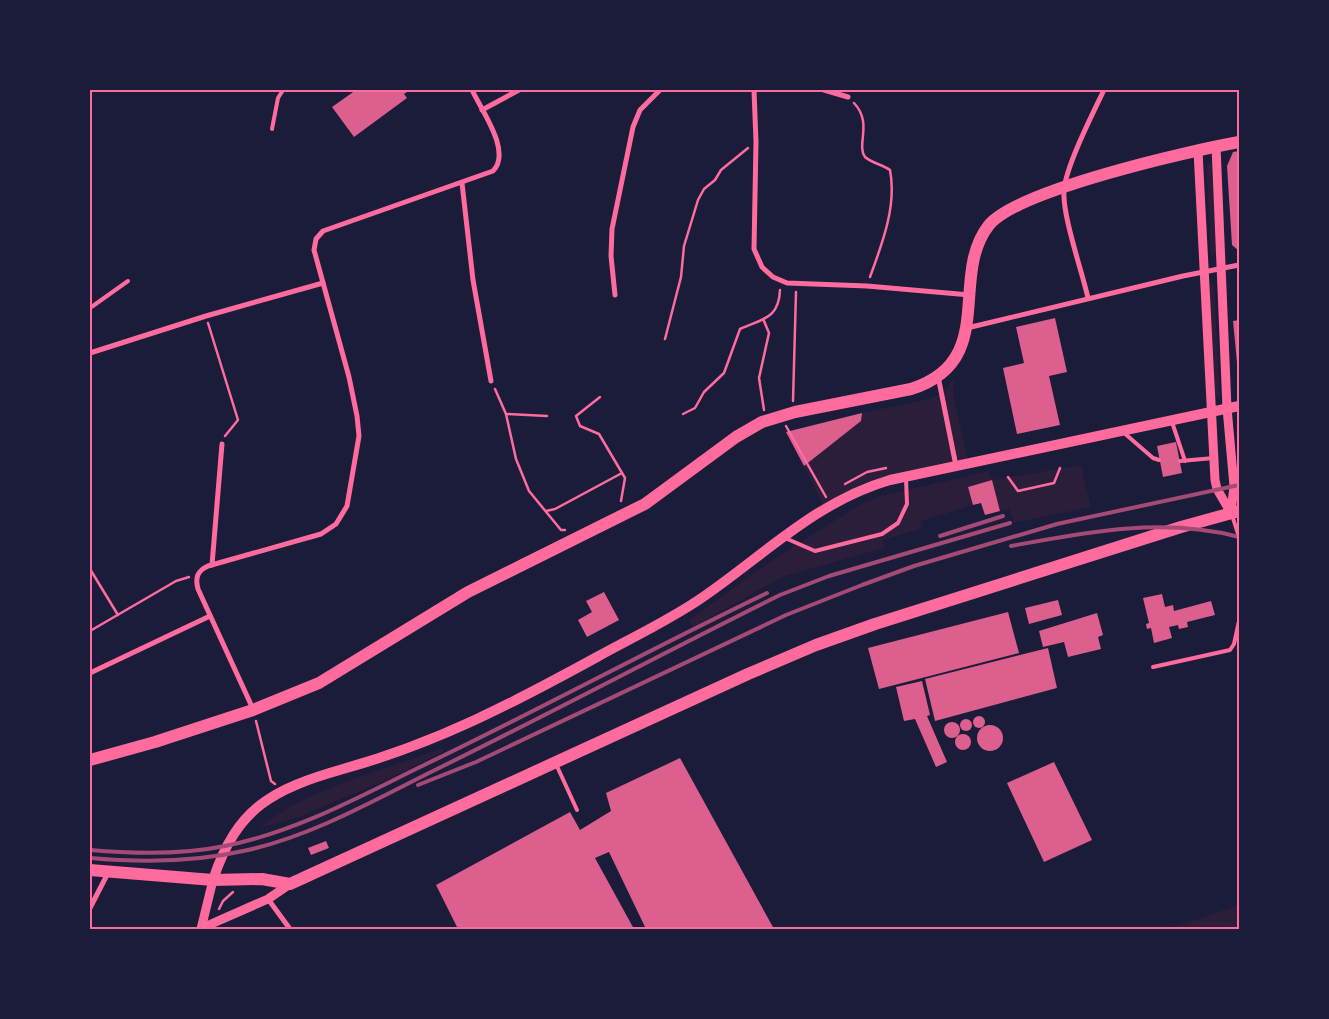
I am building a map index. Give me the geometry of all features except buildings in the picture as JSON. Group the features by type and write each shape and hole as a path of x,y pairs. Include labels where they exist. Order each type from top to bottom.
{"main road":[{"path":"90,760 155,742 253,710 319,683 468,592 628,514 661,494 745,431 780,416 911,389 938,376 958,353 966,328 976,251 989,225 1008,209 1064,188 1216,146 1239,142"},
{"path":"213,880 221,855 234,831 269,798 304,781 426,743 497,711 689,606 782,537 831,506 874,485 1239,406"},
{"path":"90,870 213,880 262,879 290,884 748,674 830,640 986,588 1235,512"}],"street":[{"path":"253,710 198,589 198,575 202,569 212,565 321,534 336,524 347,506 358,453 357,416 314,250 316,239 323,231 493,171 500,157 500,146 472,90"},
{"path":"482,110 519,90"},
{"path":"615,295 611,256 612,229 631,135 640,110 660,90"},
{"path":"754,90 756,142 754,249 757,261 767,273 780,281 795,284 867,286 970,296"},
{"path":"824,90 848,97"},
{"path":"1088,298 1065,206 1064,188 1077,152 1104,90"},
{"path":"1216,146 1227,408 1235,512"},
{"path":"1198,151 1210,412 1217,490 1235,512"},
{"path":"462,183 473,280 491,381"},
{"path":"966,328 1088,298 1239,265"},
{"path":"90,353 206,316 323,283"},
{"path":"938,376 956,467"},
{"path":"212,565 222,444"},
{"path":"90,672 210,616"},
{"path":"90,908 108,872"},
{"path":"201,928 213,880"},
{"path":"201,928 268,899 290,884"},
{"path":"268,899 290,929"}],"lane":[{"path":"272,129 278,98 283,90"},
{"path":"90,308 128,281"},
{"path":"1172,422 1182,461 1214,458"},
{"path":"1123,432 1153,458 1159,460"},
{"path":"782,537 815,551 882,534 898,524 907,504 906,477"},
{"path":"1235,512 1239,537"},
{"path":"1153,667 1230,650 1234,644 1239,621"},
{"path":"555,762 577,810"}],"path":[{"path":"848,97 860,110 864,122 863,154 867,159 882,164 890,170 892,183 883,242 867,286"},
{"path":"665,338 681,277 684,246 698,200 704,189 715,180 721,170 756,142"},
{"path":"682,414 695,408 704,392 724,373 740,329 764,321 773,312 779,301 780,281"},
{"path":"792,408 795,388 796,292"},
{"path":"206,316 238,420 226,434 222,444"},
{"path":"764,321 768,333 759,378 765,415"},
{"path":"491,381 506,414 519,467 529,491 561,530 568,529"},
{"path":"600,397 576,416 580,426 599,434 625,478"},
{"path":"506,414 547,416"},
{"path":"780,416 831,506"},
{"path":"1008,477 1018,491 1054,483 1060,468"},
{"path":"546,512 555,510 622,473"},
{"path":"90,569 118,614"},
{"path":"90,631 176,581 198,575"},
{"path":"257,726 271,780"},
{"path":"212,924 223,901 247,879"}],"shaded area":[{"path":"1206,163 1212,163 1216,254 1211,255"},
{"path":"1214,284 1220,396 1215,396 1209,285"},
{"path":"954,378 953,393 968,462 874,481 824,507 804,466 861,421 862,413 929,399 943,393"},
{"path":"1081,465 1091,507 1014,523 1009,509 1000,511 992,480"},
{"path":"989,471 992,480 969,486 973,505 921,521 923,528 883,540 884,548 782,577 693,627 689,620 774,559 861,504 881,496"},
{"path":"442,748 443,752 386,780 299,817 259,828 279,813 301,801 347,781"},
{"path":"1239,905 1239,929 1169,929"}],"railway":[{"path":"418,785 476,762 786,615 862,585 914,566 1057,524 1239,485"},
{"path":"940,536 1003,516"},
{"path":"90,858 150,861 209,857 248,850 298,835 346,815 780,595 829,576 1010,523"},
{"path":"1011,546 1096,532 1153,527 1210,531 1239,537"},
{"path":"90,850 158,853 208,849 251,840 301,823 349,802 464,746 767,593"}]}
